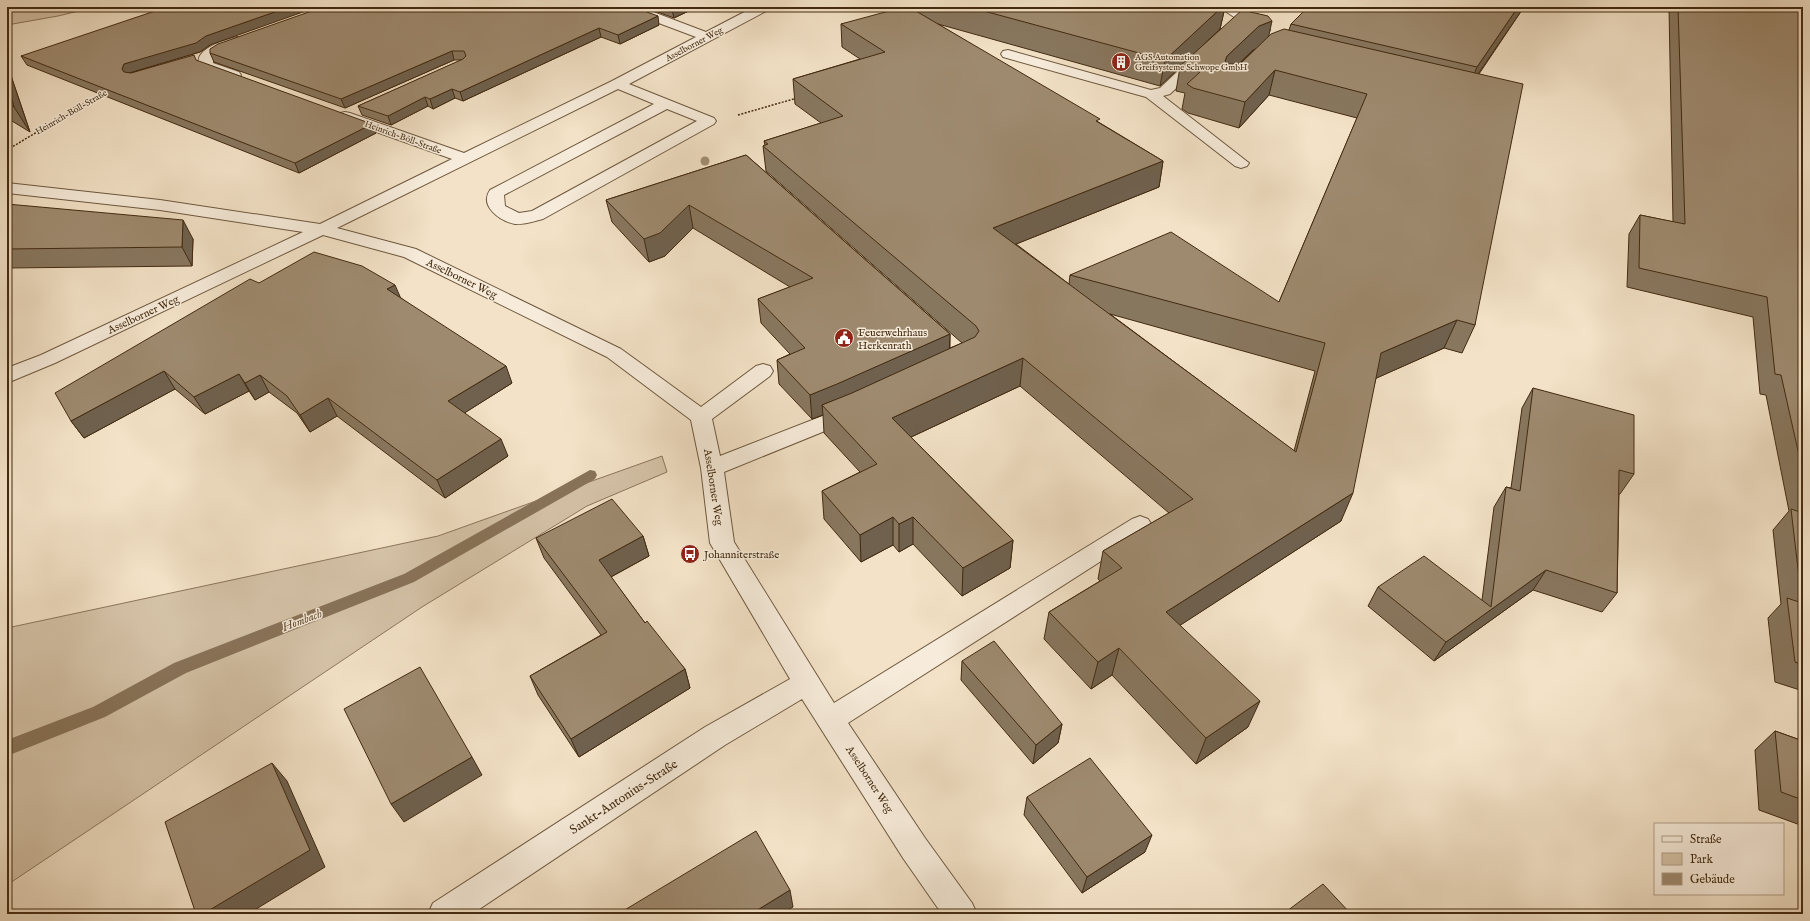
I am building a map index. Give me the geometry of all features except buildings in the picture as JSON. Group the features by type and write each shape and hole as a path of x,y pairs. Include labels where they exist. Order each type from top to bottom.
{"street":[{"path":"628,7 708,37"},
{"name":"Asselborner Weg","path":"7,376 48,359 321,229 462,158 617,84 764,7"},
{"path":"1225,7 1241,23 1263,29 1272,41"},
{"path":"192,60 206,56 216,49 252,36"},
{"path":"1150,94 1165,91 1212,47"},
{"path":"1008,54 1150,94 1241,163"},
{"path":"206,56 206,65 250,81"},
{"path":"617,84 709,121"},
{"path":"666,104 496,193 496,208 517,219 537,214 709,121"},
{"name":"Heinrich-Böll-Straße","path":"344,116 366,106"},
{"name":"Heinrich-Böll-Straße","path":"329,110 462,158"},
{"name":"Asselborner Weg","path":"7,188 160,204 321,229 410,253 614,353 701,417 712,468 722,543 806,683 831,719 914,848 961,914"},
{"path":"701,417 763,371"},
{"path":"712,468 780,442 867,405"},
{"path":"831,719 1140,525"},
{"name":"Sankt-Antonius-Straße","path":"444,914 715,736 806,683"}],"path":[{"name":"Heinrich-Böll-Straße","path":"7,150 104,92"},
{"path":"709,121 749,113 803,97"}],"green space":[{"path":"7,7 95,7 58,16 7,25"},
{"path":"662,456 667,472 587,506 422,607 7,885 7,628 438,536"}],"waterway":[{"name":"Hombach","path":"7,748 99,712 180,668 409,578 590,475"}],"place":[{"name":"AGS Automation Greifsysteme Schwope GmbH","path":"1121,62"},
{"name":"Feuerwehrhaus Herkenrath","path":"844,338"},
{"name":"Johanniterstraße","path":"690,554"}]}
